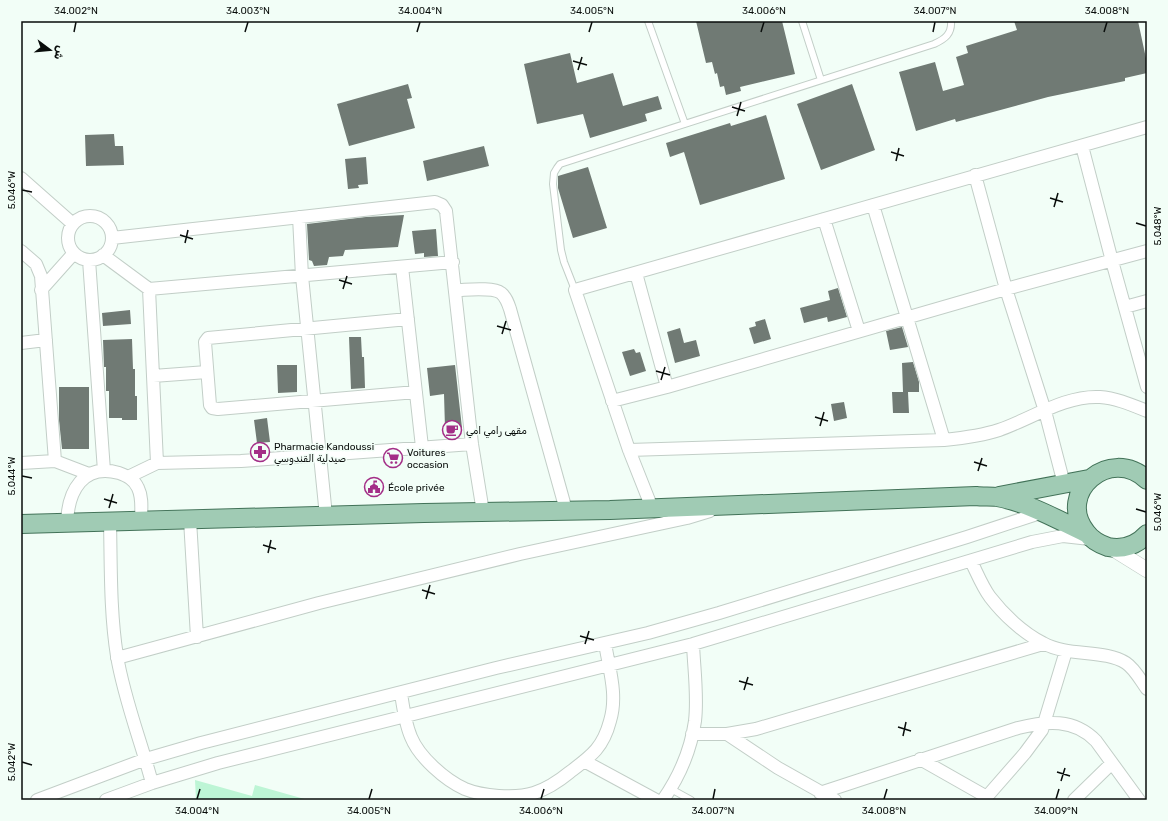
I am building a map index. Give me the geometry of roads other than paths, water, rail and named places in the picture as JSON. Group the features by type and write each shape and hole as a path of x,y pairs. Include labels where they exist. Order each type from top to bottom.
{"main road":[{"path":"21,524 652,508 953,497 997,497 1089,479 1101,471 1116,468 1130,470 1146,478"},
{"path":"1089,479 1081,491 1078,506 1079,520 1089,536"},
{"path":"997,497 1042,512 1089,536 1101,544 1110,547 1119,548 1128,546 1137,543 1147,536"}],"street":[{"path":"652,508 629,450 575,290 1147,127"},
{"path":"1082,146 1147,387"},
{"path":"975,176 1006,289 1045,410 1064,484"},
{"path":"21,178 73,224"},
{"path":"112,238 435,202 442,205 446,211 453,262 472,444 483,512"},
{"path":"873,205 944,440"},
{"path":"84,216 89,216 98,217 108,225 112,238 109,247 103,255 89,260 80,258 74,253 69,244 68,237 69,230 78,219 84,216"},
{"path":"299,217 302,276 326,516"},
{"path":"824,219 859,331"},
{"path":"21,251 33,261 41,276 55,462"},
{"path":"612,401 667,387 1006,289 1147,251"},
{"path":"41,290 74,253"},
{"path":"103,255 148,289 453,262"},
{"path":"89,260 104,471"},
{"path":"402,267 422,447"},
{"path":"636,273 667,387"},
{"path":"148,289 157,463"},
{"path":"456,290 494,290 500,292 506,298 566,510"},
{"path":"1125,307 1147,301"},
{"path":"408,320 208,338 205,342 210,405 214,408 416,392"},
{"path":"21,343 46,340"},
{"path":"153,376 207,372"},
{"path":"629,450 944,440 979,436 1000,430 1045,410 1088,397 1114,399 1147,411"},
{"path":"128,477 157,463 241,461 472,444"},
{"path":"21,463 55,462 89,474 104,471 113,472 128,477 136,484 140,494 141,521"},
{"path":"67,523 68,507 73,495 80,483 89,474"},
{"path":"117,658 312,605 520,554 687,518 731,505"},
{"path":"37,800 146,759 209,741 496,668 648,633 719,613 968,537 1042,512"},
{"path":"190,520 197,637"},
{"path":"110,522 111,601 117,658 152,783"},
{"path":"106,800 152,783 233,759 693,644 971,562 1032,542 1063,536 1089,536"},
{"path":"1110,547 1147,570"},
{"path":"971,562 990,597 1024,630 1043,644 1066,651 1110,657 1122,661 1132,668 1147,690"},
{"path":"400,693 411,738 429,762 452,782 478,796 524,796 558,782 584,762 602,743 611,720 614,696 604,643"},
{"path":"664,800 671,789 683,762 695,720 696,702 693,644"},
{"path":"692,734 727,734 756,730 1043,644"},
{"path":"920,759 986,798 1035,741 1045,723 1066,651"},
{"path":"820,792 1018,728 1045,723 1068,725 1084,730 1096,741 1139,800"},
{"path":"727,734 772,765 834,800"},
{"path":"584,762 656,800"},
{"path":"1074,800 1112,763"}],"lane":[{"path":"648,21 685,124"},
{"path":"802,21 821,80"},
{"path":"575,290 564,262 553,184 556,168 560,164 934,44 948,36 951,30 951,21"},
{"path":"671,789 691,800"}],"place":[{"name":"مقهى رامي امي","path":"452,430"},
{"name":"Pharmacie Kandoussi صيدلية القندوسي","path":"260,452"},
{"name":"Voitures occasion","path":"393,458"},
{"name":"École privée","path":"374,487"}]}
